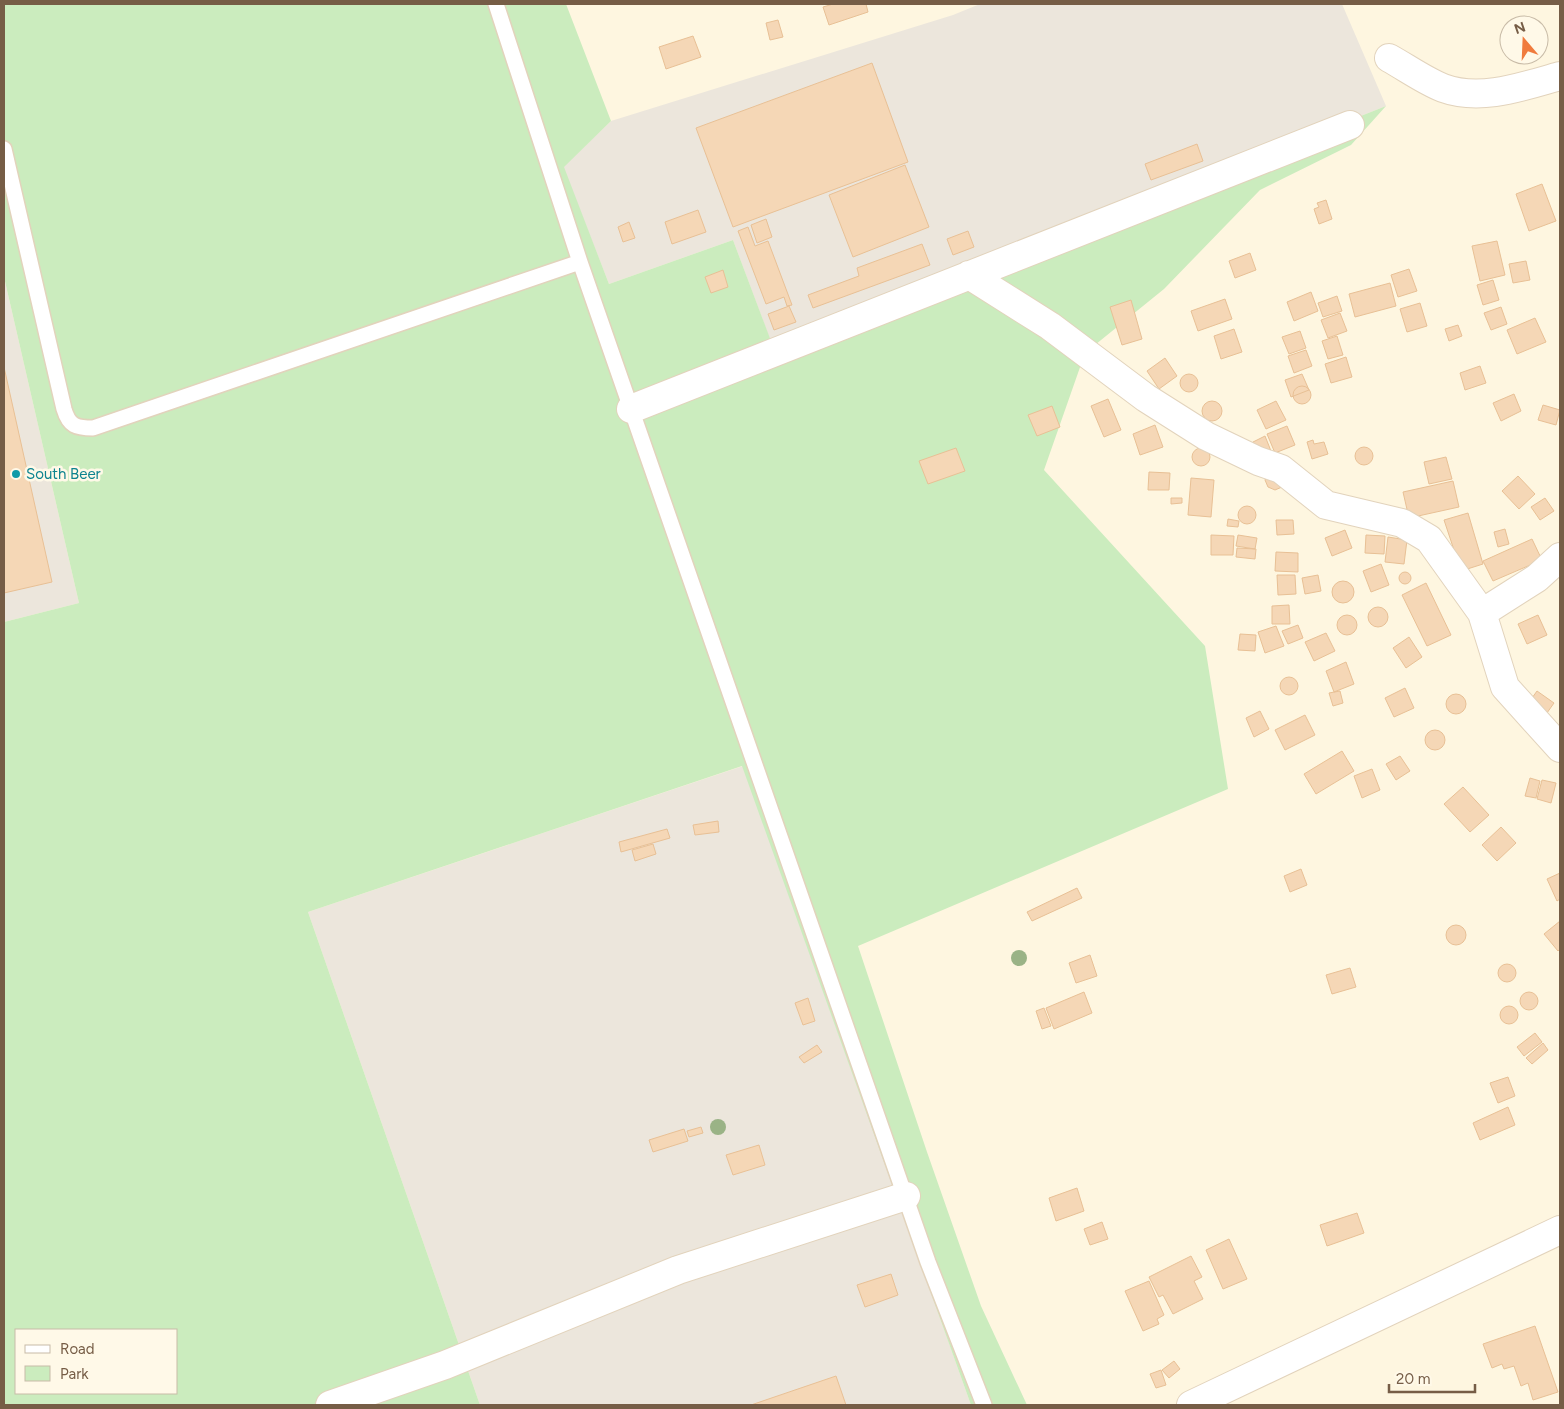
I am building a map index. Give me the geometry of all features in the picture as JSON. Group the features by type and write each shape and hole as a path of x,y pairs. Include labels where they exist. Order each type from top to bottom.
{"street":[{"path":"1389,58 1443,88 1471,95 1521,87 1560,76"},
{"path":"631,409 1350,125"},
{"path":"969,275 1050,326 1169,412 1206,436 1258,461 1281,469 1326,505 1402,523 1429,538 1482,613 1506,687 1560,748"},
{"path":"1482,613 1537,578 1560,557"},
{"path":"330,1405 445,1365 678,1270 906,1196"},
{"path":"1206,1402 1560,1230"}],"lane":[{"path":"496,4 580,262 928,1262 984,1405"},
{"path":"4,149 67,421 76,428 93,428 580,262"}],"shaded area":[{"path":"980,4 1342,4 1386,106 774,350 733,240 609,284 563,167 611,121 953,15"},
{"path":"4,277 79,603 4,622"},
{"path":"743,766 971,1405 480,1405 308,912"}],"green space":[{"path":"4,4 566,4 611,121 564,167 609,284 733,240 774,349 1386,106 1351,145 1260,190 1164,289 1085,353 1044,470 1205,646 1228,789 858,946 981,1306 1027,1405 971,1405 742,766 308,912 480,1405 4,1405 4,622 79,603 4,277"}],"building":[{"path":"833,4 866,4 868,12 829,25 823,7"},
{"path":"778,20 783,37 770,40 766,23"},
{"path":"693,36 701,57 666,69 659,47"},
{"path":"872,63 908,162 733,227 696,128"},
{"path":"1197,144 1203,161 1151,180 1145,164"},
{"path":"905,165 929,227 853,257 829,195"},
{"path":"1542,184 1556,221 1529,231 1516,194"},
{"path":"1326,200 1332,219 1319,224 1314,209 1319,207 1317,203"},
{"path":"698,210 706,232 672,244 665,222"},
{"path":"766,219 772,237 757,243 751,225"},
{"path":"629,222 635,238 623,242 618,227"},
{"path":"748,227 755,246 768,241 792,305 787,306 784,297 766,304 738,231"},
{"path":"968,231 974,247 953,255 947,239"},
{"path":"1497,241 1505,275 1480,281 1472,246"},
{"path":"922,244 930,265 813,308 808,295 859,276 857,268"},
{"path":"1250,253 1256,270 1235,278 1229,261"},
{"path":"1526,261 1530,280 1513,283 1509,264"},
{"path":"1409,269 1417,291 1398,297 1391,275"},
{"path":"723,270 728,287 711,293 705,277"},
{"path":"1493,280 1499,300 1483,305 1477,285"},
{"path":"1390,283 1396,306 1355,317 1349,294"},
{"path":"1311,292 1318,311 1294,321 1287,302"},
{"path":"1337,296 1342,311 1323,317 1318,303"},
{"path":"1225,299 1232,319 1198,331 1191,311"},
{"path":"1131,300 1142,339 1122,345 1110,307"},
{"path":"1420,303 1427,326 1407,332 1400,309"},
{"path":"789,306 796,322 774,330 768,314"},
{"path":"1501,307 1507,324 1491,330 1484,313"},
{"path":"1340,313 1347,331 1328,338 1321,320"},
{"path":"1535,318 1546,342 1517,354 1507,330"},
{"path":"1458,325 1462,336 1449,341 1445,329"},
{"path":"1234,329 1242,352 1221,359 1214,336"},
{"path":"1300,331 1306,348 1289,354 1282,337"},
{"path":"1337,336 1343,355 1328,359 1322,341"},
{"path":"1306,350 1312,366 1294,373 1288,356"},
{"path":"1346,357 1352,377 1331,383 1325,364"},
{"path":"1165,358 1177,376 1159,389 1147,371"},
{"path":"1480,366 1486,383 1465,390 1460,373"},
{"name":"South Beer","path":"4,367 52,582 4,593"},
{"path":"1189,374 1197,379 1198,383 1193,391 1189,392 1181,387 1180,383 1185,375"},
{"path":"1302,374 1309,390 1291,397 1285,380"},
{"path":"1302,386 1308,389 1311,395 1308,401 1302,404 1296,401 1293,395 1296,389"},
{"path":"1514,394 1521,411 1501,421 1493,403"},
{"path":"1108,399 1121,430 1104,437 1091,406"},
{"path":"1208,401 1216,401 1222,407 1222,415 1216,421 1208,421 1202,415 1202,407"},
{"path":"1276,401 1286,420 1266,429 1257,410"},
{"path":"1543,405 1560,410 1556,425 1538,420"},
{"path":"1052,406 1060,427 1037,436 1028,415"},
{"path":"1155,425 1163,447 1140,455 1133,434"},
{"path":"1287,426 1295,445 1275,453 1267,434"},
{"path":"1265,436 1271,451 1259,456 1253,442"},
{"path":"1313,440 1314,444 1324,442 1328,454 1312,459 1307,442"},
{"path":"1360,447 1368,447 1373,452 1371,463 1360,465 1355,460 1355,452"},
{"path":"956,448 965,471 928,484 919,461"},
{"path":"1197,448 1205,448 1210,453 1208,464 1197,466 1192,461 1192,453"},
{"path":"1446,457 1452,479 1429,484 1424,462"},
{"path":"1149,472 1170,473 1169,490 1148,490"},
{"path":"1268,473 1285,480 1282,487 1275,490 1268,487 1265,480"},
{"path":"1518,476 1535,494 1519,509 1502,491"},
{"path":"1191,478 1214,480 1211,517 1188,515"},
{"path":"1453,481 1459,507 1409,518 1403,492"},
{"path":"1171,498 1182,498 1182,503 1171,504"},
{"path":"1545,498 1554,511 1540,520 1531,507"},
{"path":"1243,506 1251,506 1256,511 1254,522 1243,524 1238,519 1238,511"},
{"path":"1468,513 1483,564 1461,571 1444,520"},
{"path":"1228,519 1239,521 1238,527 1227,526"},
{"path":"1276,520 1293,520 1294,534 1277,535"},
{"path":"1505,529 1509,544 1498,547 1494,532"},
{"path":"1345,530 1352,548 1332,556 1325,538"},
{"path":"1211,535 1234,536 1233,555 1211,555"},
{"path":"1238,535 1257,538 1255,549 1236,546"},
{"path":"1366,535 1385,536 1384,554 1365,553"},
{"path":"1388,537 1407,540 1404,564 1385,562"},
{"path":"1532,539 1542,560 1493,581 1483,561"},
{"path":"1237,548 1256,549 1255,559 1236,557"},
{"path":"1276,552 1298,553 1298,572 1275,571"},
{"path":"1381,564 1389,585 1371,592 1363,571"},
{"path":"1403,572 1407,572 1411,578 1407,584 1403,584 1399,580 1399,576"},
{"path":"1277,575 1295,575 1296,594 1278,595"},
{"path":"1318,575 1321,591 1305,594 1302,578"},
{"path":"1343,581 1351,584 1354,592 1351,600 1343,603 1335,600 1332,592 1335,584"},
{"path":"1426,583 1451,635 1427,646 1402,595"},
{"path":"1289,605 1290,624 1272,624 1272,606"},
{"path":"1378,607 1385,610 1388,617 1385,624 1378,627 1371,624 1368,617 1371,610"},
{"path":"1347,615 1354,618 1357,625 1354,632 1347,635 1340,632 1337,625 1340,618"},
{"path":"1538,615 1547,635 1527,644 1518,624"},
{"path":"1298,625 1303,638 1288,644 1282,631"},
{"path":"1276,626 1284,646 1265,653 1258,632"},
{"path":"1326,633 1335,651 1314,661 1305,642"},
{"path":"1240,634 1256,635 1255,651 1238,650"},
{"path":"1409,637 1422,657 1406,668 1393,648"},
{"path":"1346,662 1354,684 1334,692 1326,671"},
{"path":"1285,677 1293,677 1298,682 1296,693 1285,695 1280,690 1280,682"},
{"path":"1405,688 1414,708 1394,717 1385,698"},
{"path":"1340,691 1343,703 1333,706 1329,693"},
{"path":"1537,691 1554,703 1542,720 1525,708"},
{"path":"1456,694 1463,697 1466,704 1463,711 1456,714 1449,711 1446,704 1449,697"},
{"path":"1260,711 1269,729 1254,737 1246,718"},
{"path":"1305,715 1315,735 1285,750 1275,730"},
{"path":"1431,730 1439,730 1445,736 1445,744 1439,750 1431,750 1425,744 1425,736"},
{"path":"1342,751 1354,771 1316,794 1304,774"},
{"path":"1400,756 1410,771 1396,780 1386,764"},
{"path":"1372,769 1380,790 1362,798 1354,776"},
{"path":"1530,778 1540,781 1536,798 1525,796"},
{"path":"1542,780 1556,783 1551,803 1537,799"},
{"path":"1463,787 1489,815 1470,832 1444,804"},
{"path":"718,821 719,832 695,835 693,825"},
{"path":"1501,827 1516,843 1497,861 1482,845"},
{"path":"667,829 670,838 621,852 619,842"},
{"path":"653,844 656,854 635,861 632,850"},
{"path":"1301,869 1307,885 1290,892 1284,876"},
{"path":"1560,873 1560,899 1557,901 1547,879"},
{"path":"1077,888 1082,898 1032,921 1027,912"},
{"path":"1560,921 1560,949 1558,951 1544,934"},
{"path":"1456,925 1463,928 1466,935 1463,942 1456,945 1449,942 1446,935 1449,928"},
{"path":"1090,955 1097,976 1076,983 1069,963"},
{"path":"1503,964 1511,964 1516,969 1514,980 1503,982 1498,977 1498,969"},
{"path":"1350,968 1356,987 1332,994 1326,975"},
{"path":"1084,992 1092,1013 1054,1029 1046,1008"},
{"path":"1525,992 1533,992 1538,997 1536,1008 1525,1010 1520,1005 1520,997"},
{"path":"808,998 815,1021 803,1025 795,1003"},
{"path":"1505,1006 1513,1006 1518,1011 1516,1022 1505,1024 1500,1019 1500,1011"},
{"path":"1044,1008 1051,1026 1042,1029 1036,1011"},
{"path":"1535,1033 1542,1042 1524,1056 1517,1047"},
{"path":"1543,1043 1548,1050 1532,1064 1526,1058"},
{"path":"817,1045 822,1052 804,1063 799,1057"},
{"path":"1508,1077 1515,1096 1498,1103 1490,1083"},
{"path":"1508,1107 1515,1125 1480,1140 1473,1123"},
{"path":"701,1127 703,1133 689,1137 687,1131"},
{"path":"684,1129 688,1141 653,1152 649,1140"},
{"path":"759,1145 765,1165 733,1175 726,1155"},
{"path":"1077,1188 1084,1211 1056,1221 1049,1198"},
{"path":"1357,1213 1364,1233 1327,1246 1320,1225"},
{"path":"1102,1222 1108,1239 1090,1245 1084,1229"},
{"path":"1229,1239 1247,1279 1223,1289 1206,1250"},
{"path":"1191,1256 1202,1277 1194,1281 1203,1299 1173,1314 1163,1295 1159,1297 1149,1277"},
{"path":"891,1274 898,1295 865,1307 857,1285"},
{"path":"1149,1281 1164,1315 1157,1319 1159,1324 1143,1331 1125,1291"},
{"path":"1535,1326 1558,1392 1533,1400 1528,1383 1521,1386 1514,1366 1504,1369 1502,1364 1492,1368 1483,1344"},
{"path":"1174,1361 1180,1369 1169,1378 1162,1370"},
{"path":"1161,1370 1166,1385 1156,1388 1150,1374"},
{"path":"836,1376 846,1405 751,1405"}],"place":[{"name":"South Beer","path":"16,474"}]}
